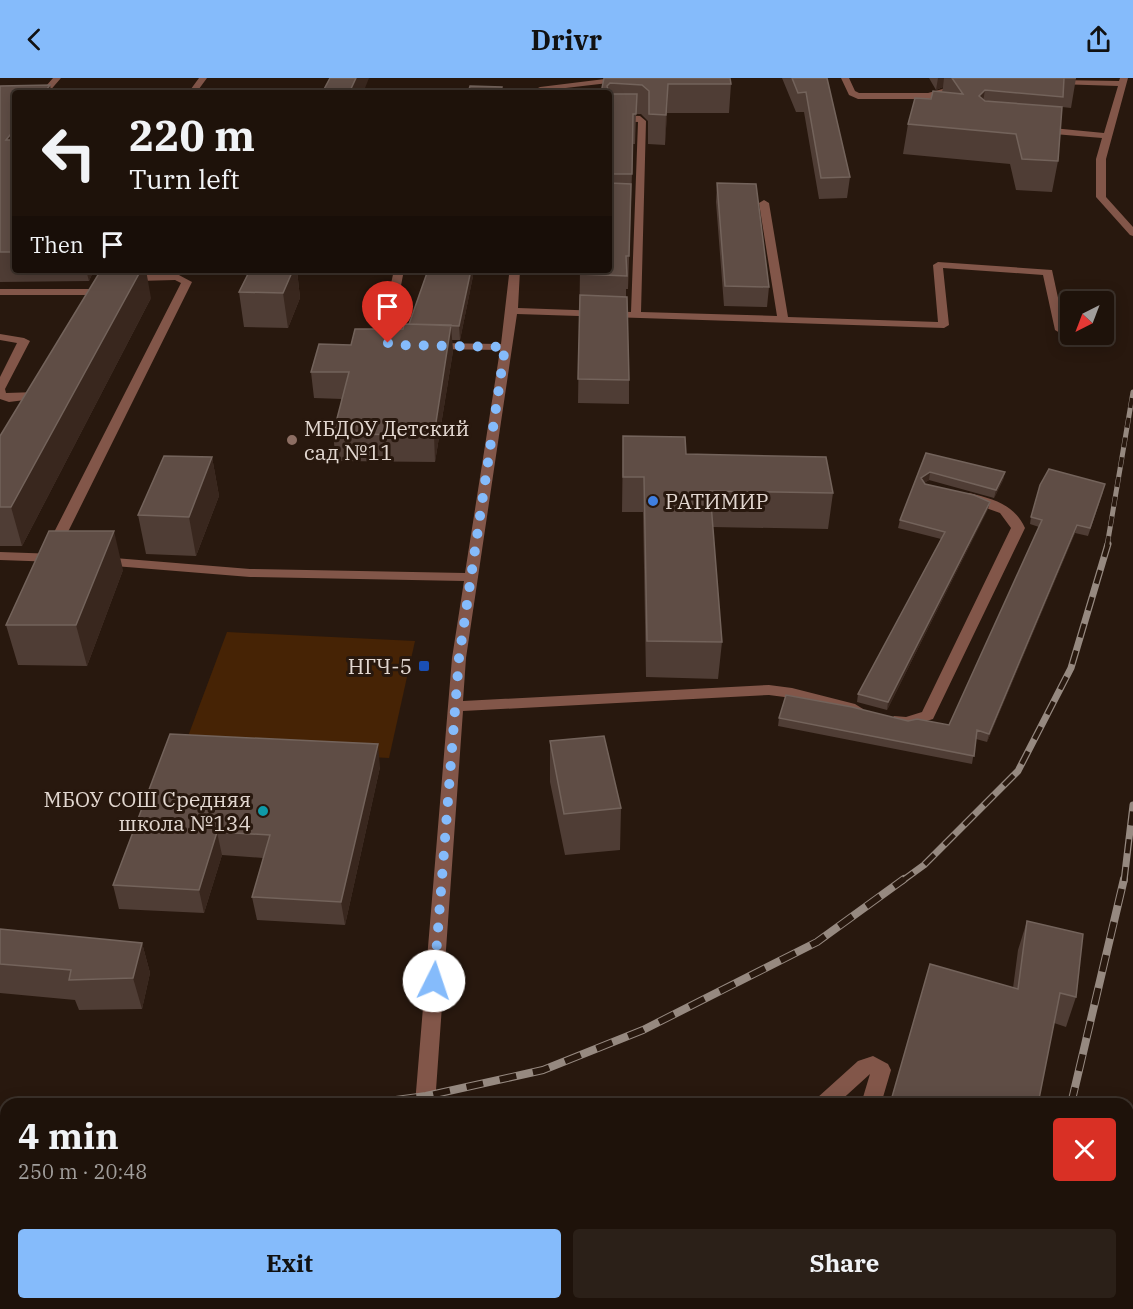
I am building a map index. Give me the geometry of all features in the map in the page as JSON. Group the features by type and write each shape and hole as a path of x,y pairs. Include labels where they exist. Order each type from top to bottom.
{"street":[{"path":"47,90 57,78"},
{"path":"546,90 634,78"},
{"path":"845,78 852,93 858,96 929,96 940,94 957,86"},
{"path":"1043,82 1123,81 1101,159 1101,197 1133,232"},
{"path":"612,118 642,121 635,211 636,315"},
{"path":"1026,129 1107,136"},
{"path":"764,203 783,321"},
{"path":"512,311 944,325 938,265 1048,272 1059,330"},
{"path":"398,273 385,338 395,345 505,347"},
{"path":"424,1098 459,658 512,311 515,273"},
{"path":"89,297 102,277"},
{"path":"0,292 89,297 136,278 177,277 187,282 48,557"},
{"path":"0,336 24,341 0,390 0,395 9,398 37,396"},
{"path":"456,706 769,690 792,693 907,722 928,715 1018,528 1010,513 999,506 957,494"},
{"path":"0,556 78,559 250,573 471,577"},
{"path":"831,1098 865,1067 873,1064 881,1070 873,1098"}],"shaded area":[{"path":"227,632 415,641 389,758 184,747"}],"building":[{"path":"330,78 356,78 350,90 324,90"},
{"path":"604,78 730,78 731,84 668,84 666,115 649,114 649,91 642,85 610,83 607,86 608,90 602,90"},
{"path":"792,78 827,78 850,177 821,178 806,92 798,93"},
{"path":"952,78 1064,78 1063,97 985,90 979,96 985,101 1062,107 1058,161 1022,159 1016,134 908,124 915,98 931,99 933,91 963,94"},
{"path":"50,85 46,90 12,90 12,133 6,140 12,140 12,252 0,252 0,86"},
{"path":"470,86 502,87 502,90 469,90"},
{"path":"612,94 637,94 636,114 633,114 632,174 612,174"},
{"path":"612,183 631,184 629,256 626,256 627,276 580,274 612,273"},
{"path":"717,183 756,184 769,287 725,286"},
{"path":"99,273 139,273 11,507 0,507 0,436"},
{"path":"248,273 292,273 283,293 239,292"},
{"path":"427,273 470,273 459,326 409,324"},
{"path":"580,295 627,297 629,380 578,379"},
{"path":"404,324 451,325 434,435 333,434 349,372 311,372 319,344 351,345 355,329 403,329"},
{"path":"623,436 685,437 686,454 826,457 833,493 710,491 722,642 647,641 644,477 623,477"},
{"path":"926,453 1005,472 996,490 930,472 921,478 925,484 974,495 990,502 888,702 858,694 945,532 900,520"},
{"path":"164,456 212,457 189,517 138,515"},
{"path":"1049,469 1105,484 1090,528 1077,525 989,734 977,730 974,756 779,718 786,695 852,707 908,721 917,719 949,725 1042,520 1031,517 1040,485"},
{"path":"49,531 114,531 76,625 6,625"},
{"name":"МБОУ СОШ Средняя школа №134","path":"170,734 378,744 341,902 252,897 270,835 217,832 199,890 113,885"},
{"path":"604,736 621,808 564,814 550,741"},
{"path":"1027,921 1083,934 1076,997 1060,993 1039,1098 892,1098 930,964 1018,989"},
{"path":"0,929 142,943 133,978 69,980 71,970 0,964"}],"railway":[{"path":"1107,546 1133,392"},
{"path":"902,881 924,865 1018,771 1071,668 1108,544"},
{"path":"1124,881 1133,805"},
{"path":"411,1098 543,1070 643,1030 817,942 904,879"},
{"path":"1072,1098 1124,879"}],"place":[{"name":"МБДОУ Детский сад №11","path":"292,440"},
{"name":"РАТИМИР","path":"653,501"},
{"name":"НГЧ-5","path":"424,666"},
{"name":"МБОУ СОШ Средняя школа №134","path":"263,811"}],"route":[{"path":"388,343 505,347 459,658 434,981"}]}
